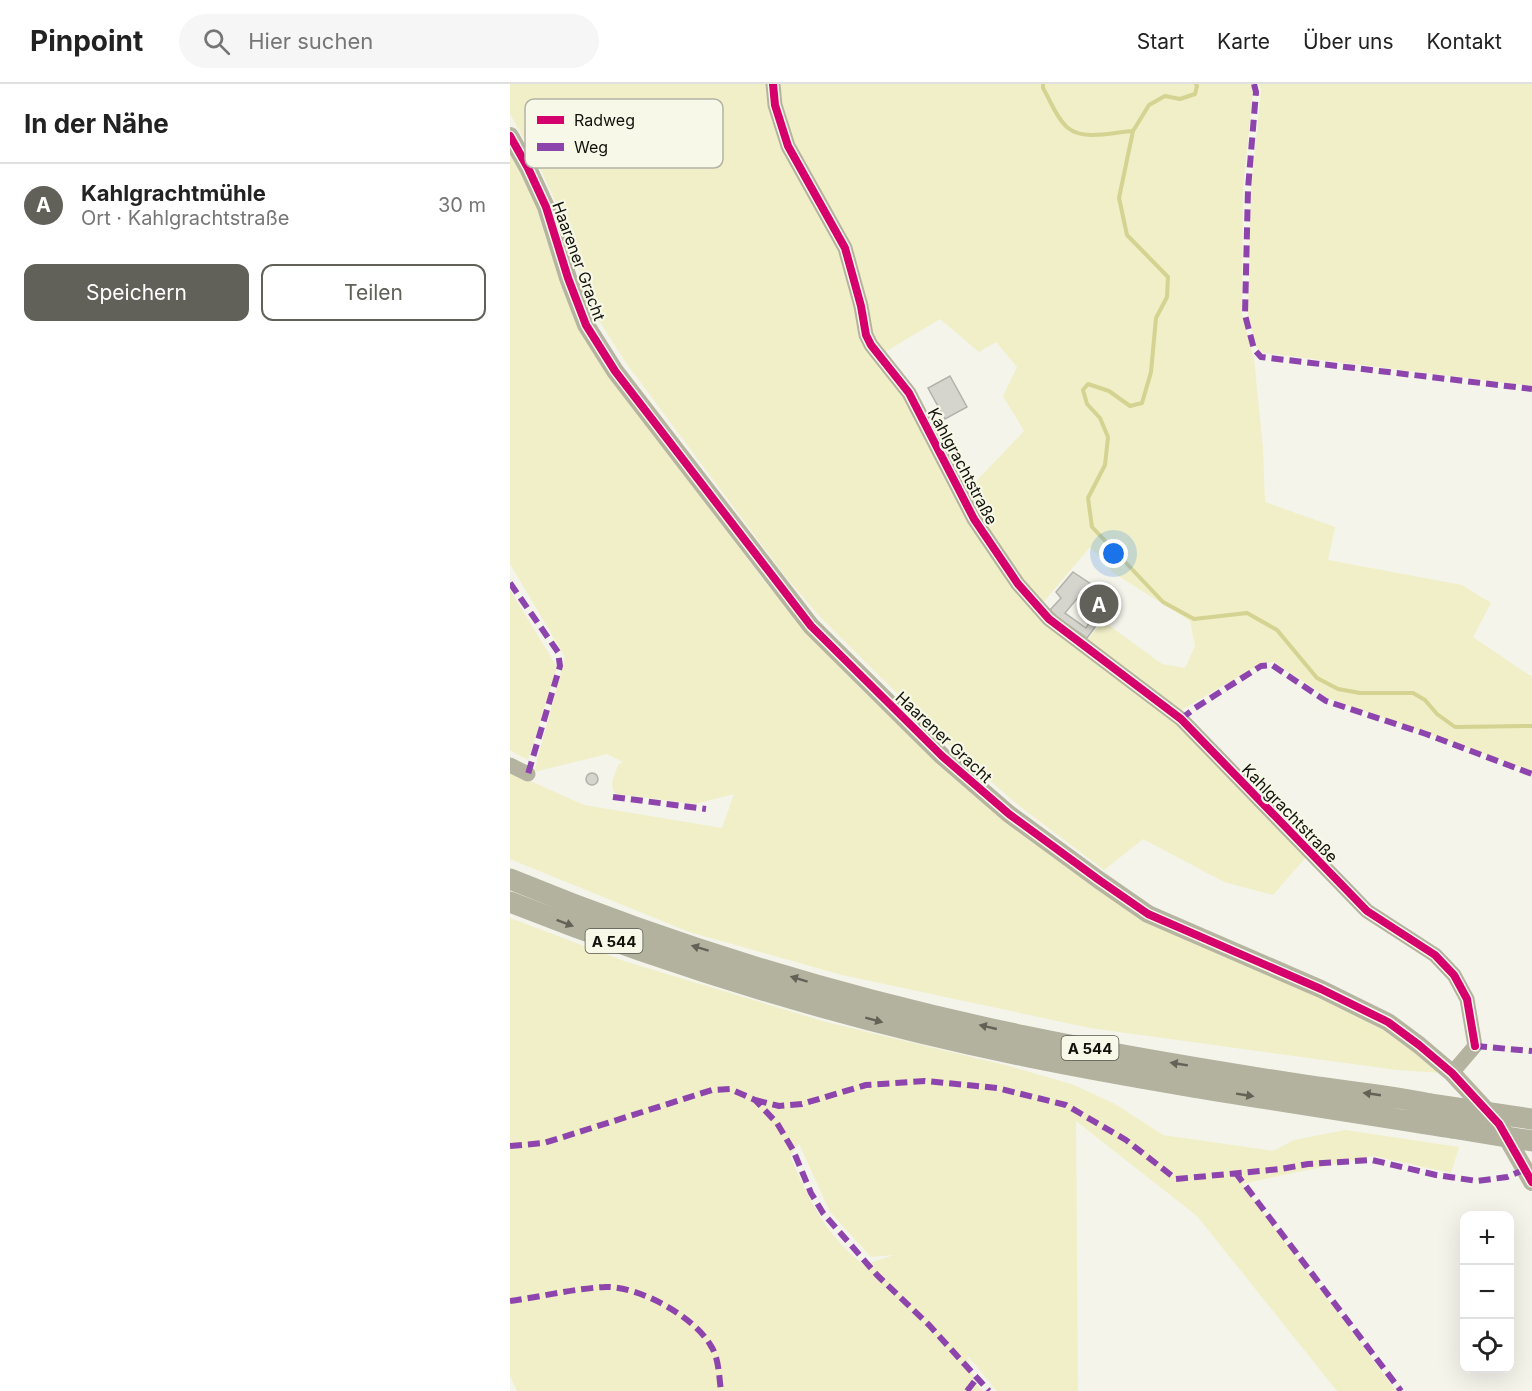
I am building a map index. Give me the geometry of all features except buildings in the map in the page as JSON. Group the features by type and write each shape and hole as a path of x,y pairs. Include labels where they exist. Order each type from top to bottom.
{"highway":[{"name":"A 544","path":"510,879 651,932 842,992 1025,1036 1110,1052 1532,1119"},
{"name":"A 544","path":"510,902 612,941 720,978 917,1032 1022,1056 1120,1074 1532,1141"}],"main road":[{"name":"Haarener Gracht","path":"510,136 525,163"},
{"name":"Haarener Gracht","path":"528,168 546,207 568,278 586,325 615,371 811,627 942,756 1009,814 1148,914 1321,989 1388,1022 1452,1073 1499,1124 1532,1182"}],"street":[{"name":"Kahlgrachtstraße","path":"773,84 775,105 788,146 845,248 861,306 866,335 871,345 909,393 974,519 1005,566 1049,619 1181,719 1360,906 1435,955 1454,975 1467,999 1475,1046 1452,1073"},
{"path":"510,765 528,774"}],"green space":[{"path":"510,84 770,84 772,107 841,251 856,306 1015,587 1176,722 1307,856 1273,895 1224,882 1143,839 1104,870 1018,805 949,745 821,618 785,576 626,363 596,316 557,205 540,168 723,168 723,99 525,99 525,141 510,114"},
{"path":"777,84 1251,84 1253,93 1243,187 1242,315 1254,359 1263,448 1265,502 1335,527 1328,560 1462,585 1491,603 1473,637 1532,677 1532,771 1328,698 1274,662 1262,663 1178,712 1085,643 1103,621 1162,664 1185,668 1195,646 1190,621 1112,572 1090,547 1041,605 964,494 1024,431 1003,396 1017,367 996,342 979,352 940,319 883,353 873,342 864,306 792,145"},
{"path":"1259,84 1532,84 1532,386 1263,353 1256,347 1248,315 1251,189 1261,91"},
{"path":"510,151 521,171 609,375 768,586 806,631 864,692 938,761 1050,855 1384,1029 1442,1073 1397,1070 1090,1028 842,975 689,932 510,859 510,772 584,805 722,828 734,794 695,804 616,794 613,780 618,765 623,762 607,754 534,772 565,657 510,564"},
{"path":"510,590 557,667 528,760 510,750"},
{"path":"510,918 624,961 826,1022 1009,1066 1074,1085 1115,1104 1163,1135 1273,1151 1294,1140 1345,1130 1459,1147 1451,1173 1373,1156 1242,1184 1396,1391 1337,1391 1197,1216 1076,1121 1078,1391 997,1391 967,1355 975,1383 983,1391 517,1391 510,1376","holes":["799,1144 830,1212 871,1257 894,1255 864,1265 838,1241 828,1229 804,1188 790,1156"]}],"waterway":[{"path":"1043,84 1060,120 1075,132 1099,135 1133,131"},
{"path":"1196,84 1195,94 1180,99 1165,96 1149,105 1133,131 1119,198 1127,235 1168,277 1167,297 1156,318 1151,372 1142,403 1130,406 1109,391 1088,384 1083,390 1087,404 1100,418 1108,437 1105,465 1088,498 1092,527 1163,602 1194,619 1247,613 1277,630 1317,678 1338,689 1360,693 1413,693 1425,700 1437,714 1455,727 1532,726"}],"marked path":[{"path":"1254,84 1256,92 1248,189 1245,315 1254,349 1261,357 1532,389"},
{"path":"510,583 558,652 560,666 528,774"},
{"path":"1181,719 1261,666 1272,665 1326,701 1426,734 1532,774"},
{"path":"613,797 706,809"},
{"path":"1475,1046 1532,1051"},
{"path":"755,1100 779,1106 802,1104 866,1085 925,1081 997,1088 1066,1105 1126,1140 1176,1179 1281,1169 1308,1164 1372,1160 1436,1175 1477,1181 1507,1177 1526,1169"},
{"path":"510,1146 544,1143 712,1090 730,1089 755,1100 777,1123 793,1150 811,1193 823,1213 877,1275 929,1325 989,1391"},
{"path":"1235,1172 1401,1391"},
{"path":"510,1301 606,1287 619,1288 650,1298 679,1314 703,1335 716,1356 721,1391"},
{"path":"967,1391 977,1378"}],"cycle path":[{"path":"773,84 775,105 788,146 845,248 861,306 866,335 871,345 909,393 974,519 1018,584 1049,619 1181,719 1367,911 1435,955 1454,975 1467,999 1475,1046"},
{"path":"510,136 525,163"},
{"path":"528,168 546,207 568,278 586,325 615,371 811,626 942,756 1009,814 1148,914 1321,989 1388,1022 1419,1045 1452,1073 1499,1124 1532,1182"}],"place":[{"name":"Kahlgrachtmühle","path":"1099,604"}]}
